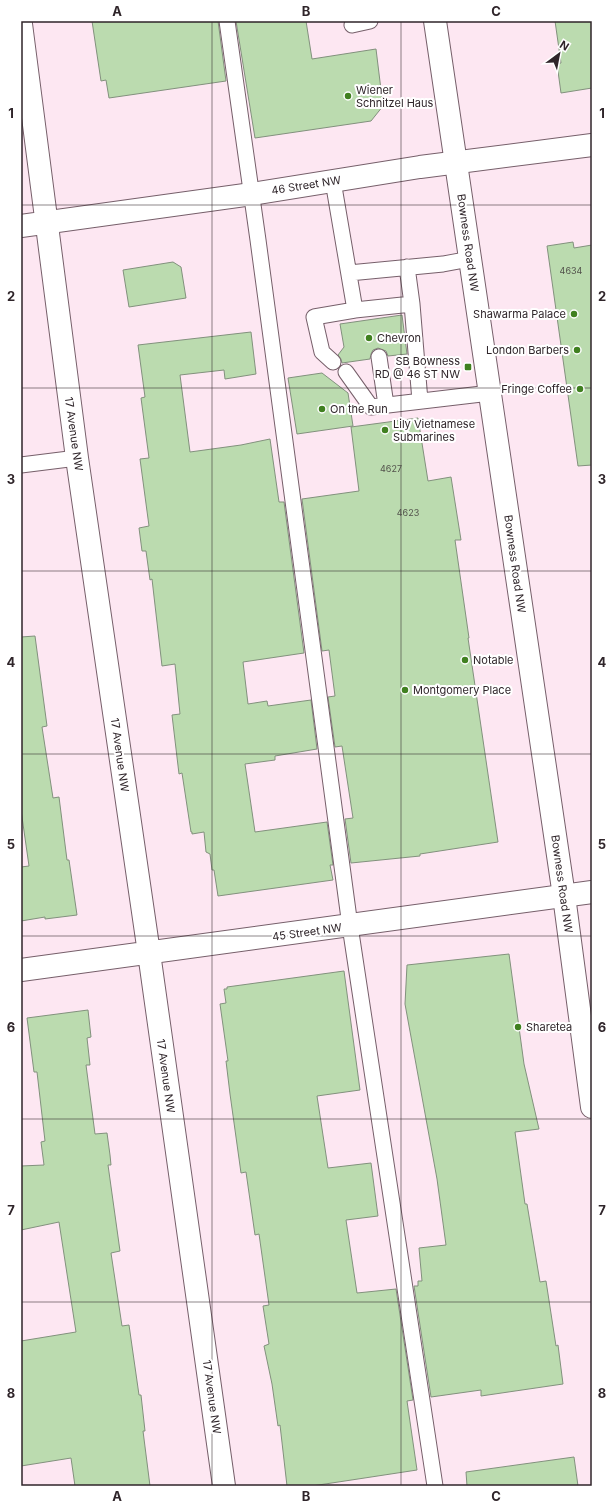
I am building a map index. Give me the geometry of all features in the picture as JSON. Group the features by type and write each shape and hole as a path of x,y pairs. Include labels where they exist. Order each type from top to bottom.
{"street":[{"name":"Bowness Road NW","path":"435,21 564,896 592,1107"},
{"name":"17 Avenue NW","path":"21,24 77,458 149,953 224,1486"},
{"name":"46 Street NW","path":"21,226 252,194 420,167 592,145"},
{"name":"45 Street NW","path":"21,970 592,892"}],"lane":[{"path":"227,21 252,194 350,926 435,1486"},
{"path":"352,25 370,21"},
{"path":"333,181 355,310"},
{"path":"349,273 443,264 470,259"},
{"path":"407,267 412,304 420,401"},
{"path":"333,362 322,352 314,316 355,310 372,314 412,304"},
{"path":"379,357 386,404"},
{"path":"346,372 371,406 490,393"},
{"path":"21,465 77,458"}],"building":[{"path":"92,21 218,21 226,81 109,98 106,80 101,81"},
{"path":"236,21 306,21 312,59 376,49 383,106 371,121 255,138"},
{"path":"555,21 592,21 592,88 561,93 557,64 561,63"},
{"path":"573,242 574,248 592,245 592,465 578,466 547,246"},
{"path":"173,262 181,267 186,298 129,307 123,270"},
{"path":"402,315 407,354 388,356 386,351 378,348 373,350 370,359 342,363 338,355 344,347 340,324"},
{"path":"251,332 256,374 225,379 224,370 180,375 190,452 241,445 270,439 279,502 284,502 304,653 243,662 248,704 267,701 268,706 311,700 317,749 275,756 275,760 245,764 255,832 327,822 333,865 330,865 333,880 218,896 210,854 206,852 204,832 192,834 191,832 182,773 179,774 172,715 180,714 175,664 162,666 152,579 150,580 146,551 142,551 139,528 149,526 140,459 149,458 141,398 145,397 138,345"},
{"name":"On the Run","path":"322,373 348,393 353,426 297,434 288,378"},
{"name":"Montgomery Place","path":"418,418 428,481 451,477 461,540 455,540 498,842 420,854 420,856 351,863 345,819 353,818 342,746 335,747 328,697 335,696 329,650 322,651 302,499 359,491 351,427"},
{"path":"35,636 47,726 42,727 53,798 59,797 67,860 69,860 77,915 45,919 45,917 21,921 21,867 29,866 21,810 21,637"},
{"path":"509,954 524,1064 539,1129 515,1132 525,1204 527,1204 540,1282 546,1281 556,1346 558,1345 563,1384 481,1396 481,1390 431,1397 414,1286 418,1286 418,1281 422,1281 419,1248 446,1245 437,1179 405,1004 407,965"},
{"path":"344,971 360,1090 317,1096 328,1168 371,1163 378,1216 346,1220 357,1293 396,1289 413,1400 407,1401 417,1470 312,1486 287,1486 280,1425 278,1426 272,1384 264,1346 269,1344 263,1306 269,1305 259,1234 255,1235 246,1172 241,1173 220,1004 226,1003 224,989 227,989 227,987"},
{"path":"88,1010 91,1037 87,1038 90,1065 86,1065 95,1134 107,1133 111,1165 108,1165 120,1251 111,1253 122,1326 129,1325 139,1395 141,1395 145,1431 143,1431 150,1486 75,1486 71,1458 21,1466 21,1341 76,1332 59,1222 21,1230 21,1166 44,1165 41,1142 45,1141 37,1072 34,1072 27,1018"},
{"path":"574,1457 578,1486 467,1486 466,1472"}],"place":[{"name":"Wiener Schnitzel Haus","path":"348,96"},
{"name":"Shawarma Palace","path":"574,314"},
{"name":"Chevron","path":"369,338"},
{"name":"London Barbers","path":"577,350"},
{"name":"SB Bowness RD @ 46 ST NW","path":"468,367"},
{"name":"Fringe Coffee","path":"580,389"},
{"name":"On the Run","path":"322,409"},
{"name":"Lily Vietnamese Submarines","path":"385,430"},
{"name":"Notable","path":"465,660"},
{"name":"Montgomery Place","path":"405,690"},
{"name":"Sharetea","path":"518,1027"}]}
